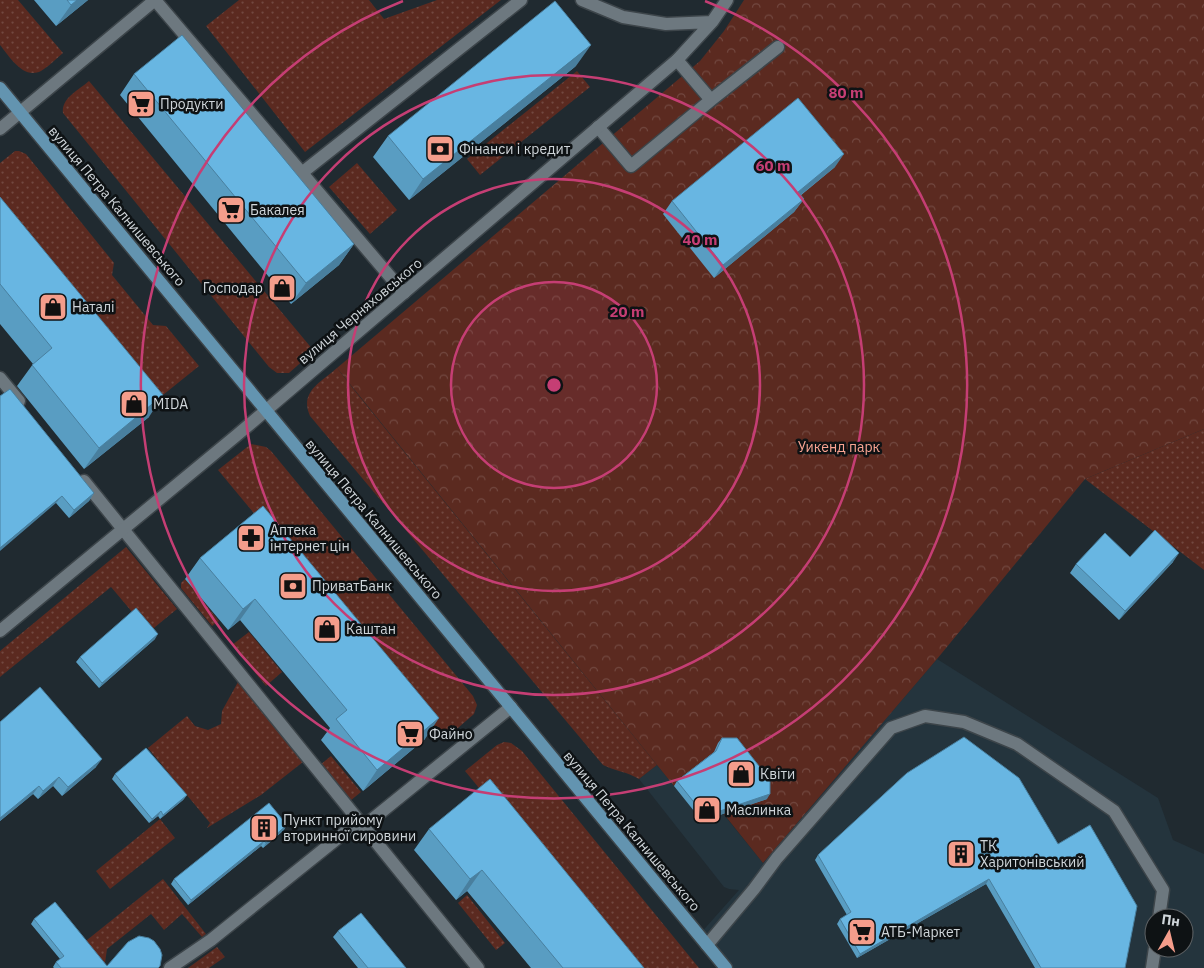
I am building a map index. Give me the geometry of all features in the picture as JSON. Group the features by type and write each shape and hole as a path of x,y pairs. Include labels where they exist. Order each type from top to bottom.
{"main road":[{"name":"вулиця Петра Калнишевського","path":"0,88 726,968"}],"street":[{"path":"0,129 155,0 404,292"},
{"path":"303,172 521,0"},
{"path":"582,0 623,17 666,24 712,22"},
{"name":"вулиця Черняховського","path":"0,631 266,411 677,60 712,22 727,0"},
{"path":"598,127 632,166 778,47"},
{"path":"677,60 711,100"},
{"path":"0,378 24,408"},
{"path":"73,468 478,968"},
{"path":"170,968 211,940 511,707"},
{"path":"707,945 754,889 777,858 891,728 925,716 964,722 1017,744 1114,811 1163,890 1160,908"}],"shaded area":[{"path":"937,659 1158,798 1173,840 1204,854 1204,968 726,968 699,935 739,890 724,887 639,779 657,765 674,786 690,773 763,863"}],"green space":[{"path":"0,0 18,0 63,53 44,69 34,73 22,70 17,66 0,45"},
{"path":"239,0 369,0 384,19 437,0 501,0 305,152 206,26"},
{"name":"Уикенд парк","path":"744,0 1204,0 1204,429 1085,479 937,659 763,863 691,773 674,786 337,368 700,61 724,31"},
{"path":"577,71 590,87 480,175 467,159"},
{"path":"89,81 314,351 289,373 277,373 269,367 63,113 63,108 68,99"},
{"path":"15,151 26,154 114,263 112,275 153,325 166,326 199,366 158,399 0,208 0,163"},
{"path":"357,163 397,210 370,234 329,187"},
{"path":"337,368 657,765 639,779 603,765 310,416 307,408 309,394 313,388"},
{"path":"1204,429 1204,570 1085,479"},
{"path":"251,444 266,447 271,451 473,696 477,705 474,714 443,741 218,470"},
{"path":"126,547 177,609 149,632 111,587 0,677 0,651"},
{"path":"185,579 219,621 212,626 181,588 181,583"},
{"path":"249,632 282,672 266,686 232,645"},
{"path":"238,682 303,762 261,795 207,828 210,823 148,748 187,716 195,726 208,730 221,724 222,711"},
{"path":"504,742 511,743 522,751 699,968 628,968 465,771 497,745"},
{"path":"331,756 361,792 350,801 320,765"},
{"path":"160,819 175,838 110,889 96,871"},
{"path":"163,879 206,934 202,937 182,914 164,930 151,914 107,949 105,963 82,944"},
{"path":"467,895 505,943 496,950 458,903"},
{"path":"217,947 225,957 209,968 188,968"}],"building":[{"path":"67,0 77,0 71,5"},
{"path":"555,1 591,45 423,179 388,136"},
{"path":"182,35 354,244 306,283 134,74"},
{"path":"798,98 844,154 798,192 804,199 723,265 672,201"},
{"path":"0,197 163,395 99,448 32,365 52,348 0,284"},
{"path":"10,389 94,493 74,510 62,496 0,548 0,396"},
{"path":"263,506 439,718 377,770 336,719 347,710 255,599 243,609 200,558"},
{"path":"1155,530 1179,553 1125,611 1076,564 1105,533 1130,557"},
{"path":"136,608 158,634 102,683 80,657"},
{"path":"40,687 102,759 68,787 59,777 43,791 39,786 0,818 0,722"},
{"name":"ТК Харитонівський","path":"964,737 1019,778 1058,844 1090,825 1137,906 1125,968 1041,968 989,879 860,954 840,919 851,912 818,855 907,773"},
{"path":"722,738 737,738 770,780 770,794 705,816 677,781 716,751"},
{"path":"146,748 187,795 163,815 161,811 152,819 115,774"},
{"path":"490,779 644,968 563,968 482,870 470,879 429,829"},
{"path":"269,803 287,825 266,843 264,841 191,900 174,879"},
{"path":"55,902 107,966 128,942 139,936 154,941 160,949 162,955 160,966 158,968 61,968 56,962 64,956 34,919"},
{"path":"361,913 406,968 368,968 338,931"}],"place":[{"name":"Продукти","path":"141,104"},
{"name":"Фінанси і кредит","path":"440,149"},
{"name":"Бакалея","path":"231,210"},
{"name":"Господар","path":"282,288"},
{"name":"Наталі","path":"53,307"},
{"name":"MIDA","path":"134,404"},
{"name":"Аптека інтернет цін","path":"251,538"},
{"name":"ПриватБанк","path":"293,586"},
{"name":"Каштан","path":"327,629"},
{"name":"Файно","path":"410,734"},
{"name":"Квіти","path":"741,774"},
{"name":"Маслинка","path":"707,810"},
{"name":"Пункт прийому вторинної сировини","path":"264,828"},
{"name":"ТК Харитонівський","path":"961,854"},
{"name":"АТБ-Маркет","path":"862,932"}]}
